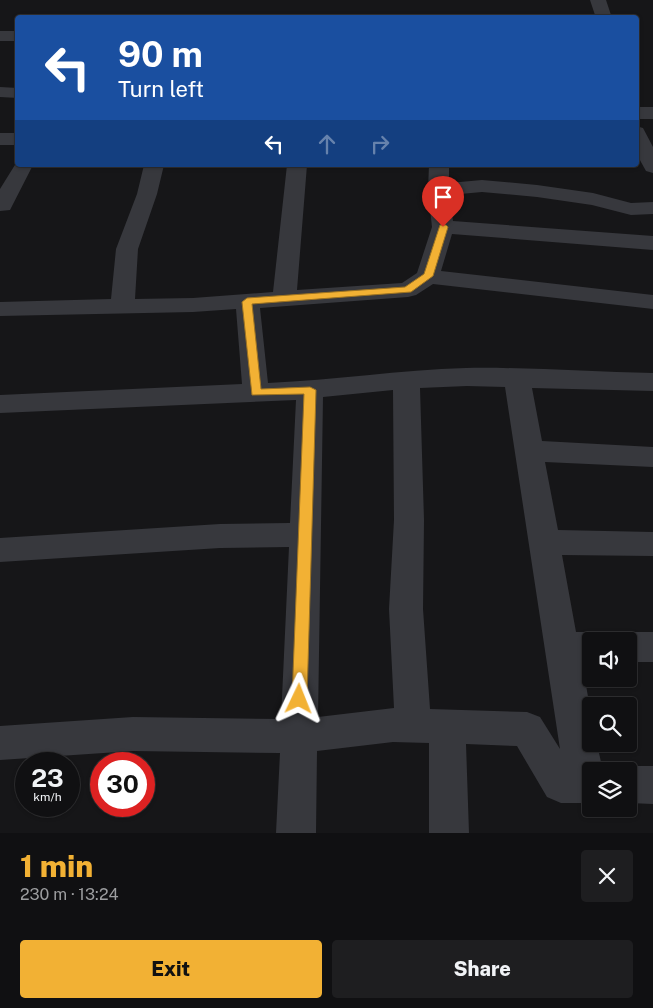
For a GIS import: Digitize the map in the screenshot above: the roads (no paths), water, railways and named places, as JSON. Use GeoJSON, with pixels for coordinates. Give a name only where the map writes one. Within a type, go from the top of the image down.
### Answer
{"type":"FeatureCollection","features":[{"type":"Feature","properties":{"kind":"street"},"geometry":{"type":"LineString","coordinates":[[598,0],[603,15]]}},
{"type":"Feature","properties":{"kind":"street"},"geometry":{"type":"LineString","coordinates":[[0,36],[15,36]]}},
{"type":"Feature","properties":{"kind":"street"},"geometry":{"type":"LineString","coordinates":[[0,92],[15,93]]}},
{"type":"Feature","properties":{"kind":"street"},"geometry":{"type":"LineString","coordinates":[[639,113],[653,113]]}},
{"type":"Feature","properties":{"kind":"street"},"geometry":{"type":"LineString","coordinates":[[0,139],[15,139]]}},
{"type":"Feature","properties":{"kind":"street"},"geometry":{"type":"LineString","coordinates":[[639,141],[646,161]]}},
{"type":"Feature","properties":{"kind":"street"},"geometry":{"type":"LineString","coordinates":[[1,207],[22,167]]}},
{"type":"Feature","properties":{"kind":"street"},"geometry":{"type":"LineString","coordinates":[[122,306],[128,249],[147,194],[154,167]]}},
{"type":"Feature","properties":{"kind":"street"},"geometry":{"type":"LineString","coordinates":[[284,299],[297,167]]}},
{"type":"Feature","properties":{"kind":"street"},"geometry":{"type":"LineString","coordinates":[[0,309],[247,302],[408,290],[428,276],[443,227],[438,190],[439,167]]}},
{"type":"Feature","properties":{"kind":"street"},"geometry":{"type":"LineString","coordinates":[[438,190],[482,186],[537,190],[593,199],[631,208],[653,208]]}},
{"type":"Feature","properties":{"kind":"street"},"geometry":{"type":"LineString","coordinates":[[443,227],[557,238],[653,243]]}},
{"type":"Feature","properties":{"kind":"street"},"geometry":{"type":"LineString","coordinates":[[428,276],[653,302]]}},
{"type":"Feature","properties":{"kind":"street"},"geometry":{"type":"LineString","coordinates":[[247,302],[256,393]]}},
{"type":"Feature","properties":{"kind":"street"},"geometry":{"type":"LineString","coordinates":[[0,404],[310,390],[375,382],[467,376],[653,382]]}},
{"type":"Feature","properties":{"kind":"street"},"geometry":{"type":"LineString","coordinates":[[517,378],[545,542],[577,647],[586,762]]}},
{"type":"Feature","properties":{"kind":"street"},"geometry":{"type":"LineString","coordinates":[[406,380],[409,520],[406,609],[430,726],[449,833]]}},
{"type":"Feature","properties":{"kind":"street"},"geometry":{"type":"LineString","coordinates":[[296,833],[310,390]]}},
{"type":"Feature","properties":{"kind":"street"},"geometry":{"type":"LineString","coordinates":[[529,451],[653,456]]}},
{"type":"Feature","properties":{"kind":"street"},"geometry":{"type":"LineString","coordinates":[[0,550],[220,536],[304,535]]}},
{"type":"Feature","properties":{"kind":"street"},"geometry":{"type":"LineString","coordinates":[[545,542],[653,544]]}},
{"type":"Feature","properties":{"kind":"street"},"geometry":{"type":"LineString","coordinates":[[637,647],[653,647]]}},
{"type":"Feature","properties":{"kind":"street"},"geometry":{"type":"LineString","coordinates":[[0,743],[133,734],[298,736],[394,725],[527,729],[560,784],[582,784]]}},
{"type":"Feature","properties":{"kind":"street"},"geometry":{"type":"LineString","coordinates":[[637,785],[653,785]]}}]}
